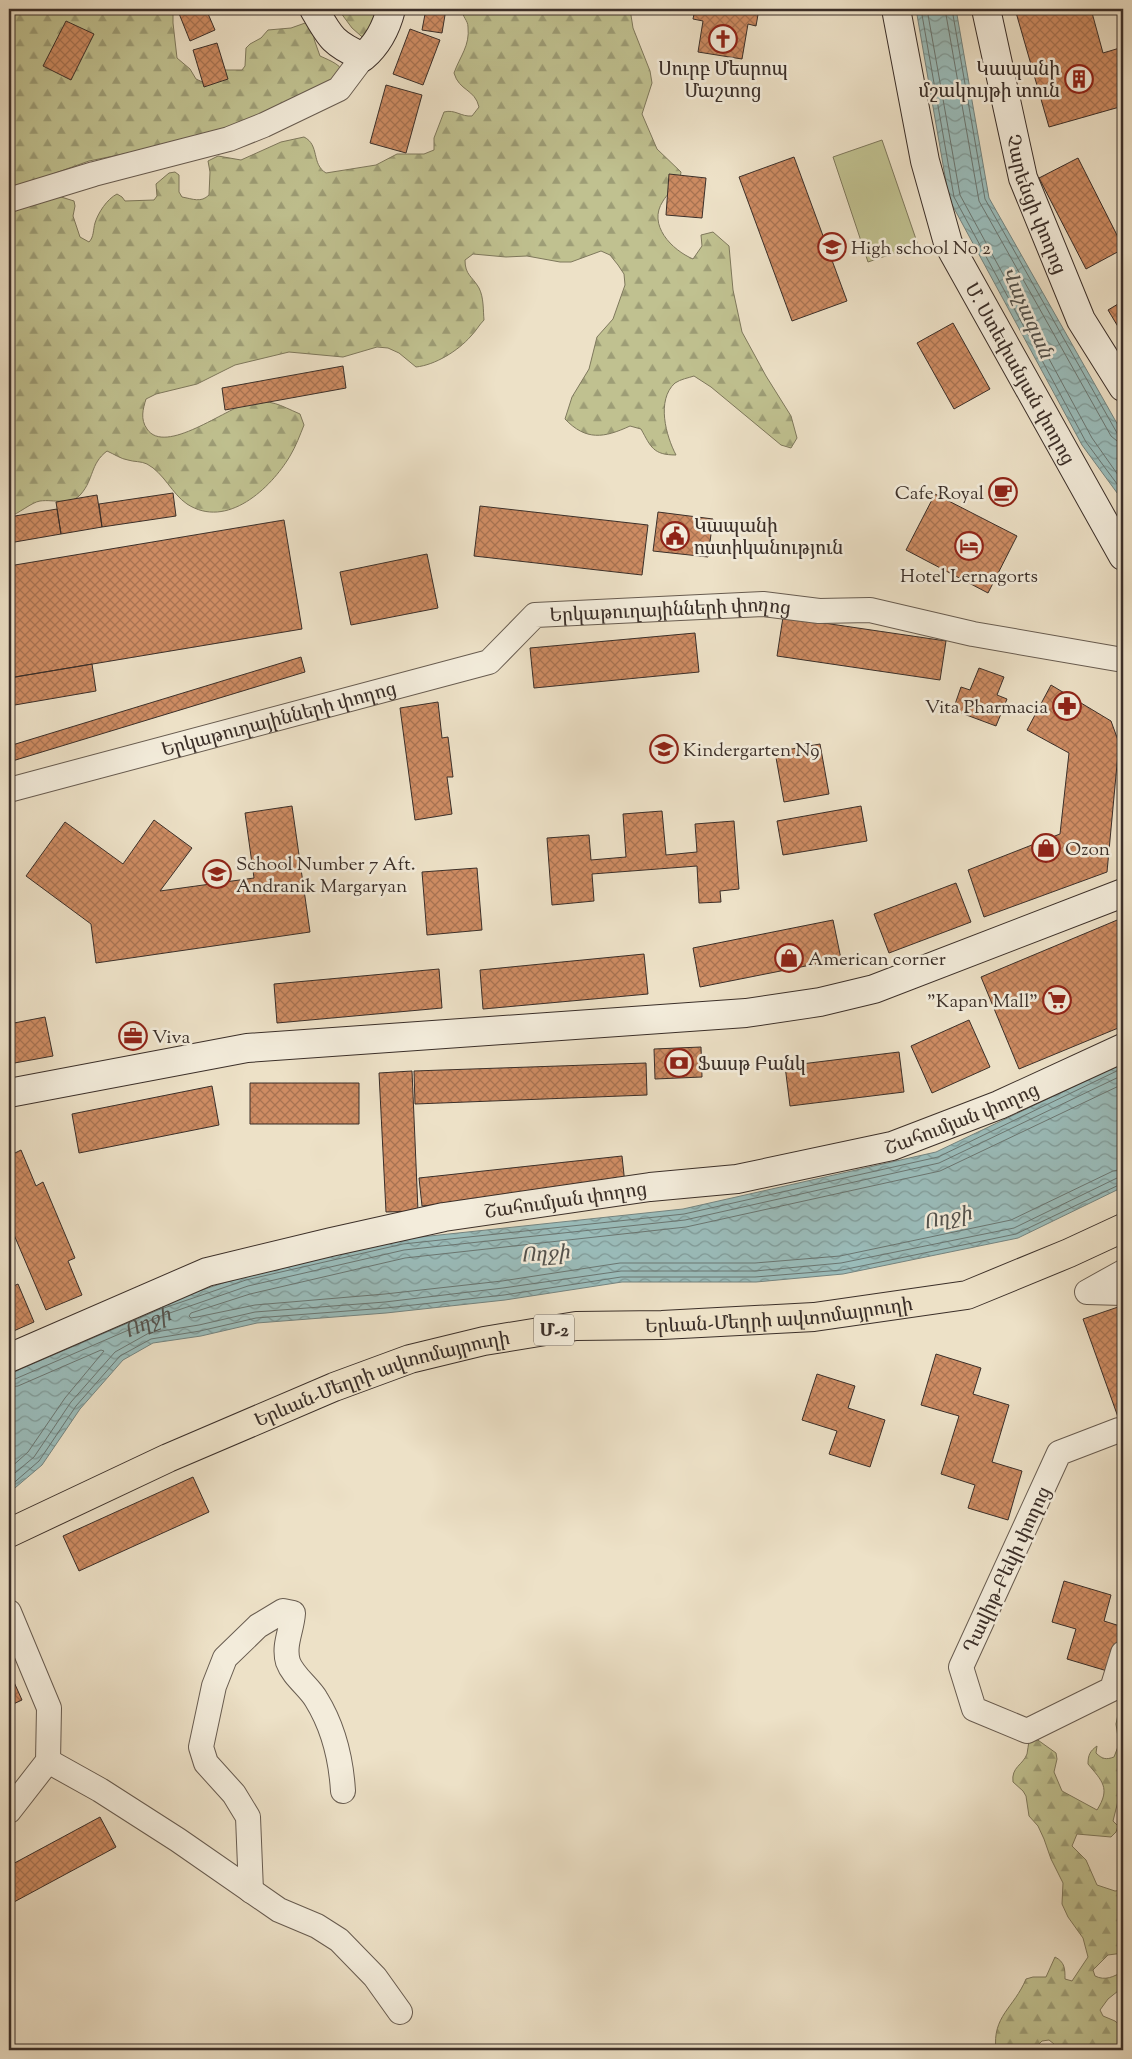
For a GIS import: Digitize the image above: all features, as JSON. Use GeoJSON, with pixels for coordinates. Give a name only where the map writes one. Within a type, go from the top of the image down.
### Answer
{"type":"FeatureCollection","features":[{"type":"Feature","properties":{"kind":"highway","name":"Երևան-Մեղրի ավտոմայրուղի"},"geometry":{"type":"LineString","coordinates":[[9,1533],[168,1458],[334,1387],[410,1359],[484,1341],[576,1326],[662,1325],[814,1317],[967,1295],[1069,1253],[1123,1228]]}},
{"type":"Feature","properties":{"kind":"street"},"geometry":{"type":"LineString","coordinates":[[314,9],[329,36],[342,48],[362,57]]}},
{"type":"Feature","properties":{"kind":"street"},"geometry":{"type":"LineString","coordinates":[[9,200],[94,174],[229,139],[264,125],[339,89],[362,57],[382,36],[391,9]]}},
{"type":"Feature","properties":{"kind":"street","name":"Մ. Ստեփանյան փողոց"},"geometry":{"type":"LineString","coordinates":[[896,9],[926,161],[948,243],[1123,556]]}},
{"type":"Feature","properties":{"kind":"street","name":"Չարենցի փողոց"},"geometry":{"type":"LineString","coordinates":[[986,9],[1023,178],[1081,320],[1123,387]]}},
{"type":"Feature","properties":{"kind":"street","name":"Երկաթուղայինների փողոց"},"geometry":{"type":"LineString","coordinates":[[9,790],[489,662],[535,615],[763,604],[819,611],[870,610],[973,634],[1123,660]]}},
{"type":"Feature","properties":{"kind":"street"},"geometry":{"type":"LineString","coordinates":[[9,1093],[247,1048],[746,1013],[820,1002],[874,990],[1123,893]]}},
{"type":"Feature","properties":{"kind":"street","name":"Շահումյան փողոց"},"geometry":{"type":"LineString","coordinates":[[9,1358],[207,1272],[331,1242],[444,1217],[650,1187],[737,1179],[892,1146],[999,1105],[1123,1048]]}},
{"type":"Feature","properties":{"kind":"street"},"geometry":{"type":"LineString","coordinates":[[1123,1272],[1087,1292],[1123,1293]]}},
{"type":"Feature","properties":{"kind":"street","name":"Դավիթ-Բեկի փողոց"},"geometry":{"type":"LineString","coordinates":[[1119,1430],[1059,1453],[961,1667],[974,1709],[1027,1731],[1112,1689],[1123,1653]]}},
{"type":"Feature","properties":{"kind":"street"},"geometry":{"type":"LineString","coordinates":[[251,1891],[248,1816],[234,1794],[206,1763],[201,1747],[214,1686],[225,1658],[258,1626],[283,1611],[293,1613],[292,1624],[285,1646],[288,1664],[316,1698],[334,1735],[342,1765],[343,1791]]}},
{"type":"Feature","properties":{"kind":"street"},"geometry":{"type":"LineString","coordinates":[[9,1612],[49,1708],[48,1761],[9,1811]]}},
{"type":"Feature","properties":{"kind":"street"},"geometry":{"type":"LineString","coordinates":[[48,1761],[100,1790],[170,1835],[279,1910],[317,1926],[338,1940],[375,1977],[400,2012]]}},
{"type":"Feature","properties":{"kind":"green space"},"geometry":{"type":"Polygon","coordinates":[[[9,9],[173,9],[177,58],[190,69],[196,79],[207,84],[224,70],[242,70],[245,66],[246,48],[261,38],[268,30],[291,28],[308,22],[315,28],[314,39],[320,56],[339,66],[345,77],[244,125],[143,150],[89,161],[22,185],[9,194],[9,9]]]}},
{"type":"Feature","properties":{"kind":"green space"},"geometry":{"type":"Polygon","coordinates":[[[338,9],[387,9],[369,43],[352,28],[338,9]]]}},
{"type":"Feature","properties":{"kind":"green space"},"geometry":{"type":"Polygon","coordinates":[[[462,9],[630,9],[633,28],[650,71],[652,83],[642,114],[657,149],[681,172],[677,186],[663,201],[659,210],[660,228],[664,236],[677,250],[693,259],[702,246],[701,235],[713,232],[729,246],[733,290],[742,332],[791,416],[797,438],[791,448],[781,445],[711,387],[694,376],[675,383],[669,390],[666,399],[664,408],[666,428],[676,455],[657,452],[650,445],[641,429],[630,426],[604,435],[588,434],[580,431],[565,419],[572,397],[589,369],[597,337],[613,319],[625,285],[624,274],[610,255],[601,251],[571,262],[527,256],[506,257],[473,254],[465,260],[465,265],[481,292],[484,320],[466,342],[438,360],[416,367],[399,353],[388,348],[377,347],[343,357],[289,352],[235,365],[197,384],[156,394],[146,399],[143,422],[147,429],[156,436],[167,437],[181,434],[249,403],[270,402],[300,414],[304,425],[290,456],[272,481],[246,502],[232,509],[217,512],[202,511],[182,500],[158,473],[147,464],[120,458],[107,451],[98,461],[88,483],[77,498],[67,501],[40,501],[9,517],[9,212],[58,196],[74,201],[73,216],[80,237],[89,242],[93,236],[98,215],[110,199],[117,194],[125,201],[154,200],[157,196],[156,184],[169,173],[175,172],[179,175],[179,192],[182,197],[197,200],[209,195],[210,172],[208,161],[218,156],[241,160],[281,142],[304,137],[309,140],[318,165],[326,173],[376,165],[397,154],[424,154],[434,150],[434,138],[444,112],[448,111],[472,116],[479,107],[474,97],[456,79],[454,73],[468,40],[468,25],[462,9]]]}},
{"type":"Feature","properties":{"kind":"green space"},"geometry":{"type":"Polygon","coordinates":[[[882,140],[918,245],[868,262],[833,157],[882,140]]]}},
{"type":"Feature","properties":{"kind":"green space"},"geometry":{"type":"Polygon","coordinates":[[[1123,1665],[1123,1789],[1113,1821],[1118,1826],[1116,1832],[1111,1837],[1077,1834],[1072,1846],[1086,1860],[1097,1885],[1115,1891],[1123,1890],[1123,1953],[1108,1955],[1093,1970],[1095,1976],[1102,1978],[1113,1977],[1123,1971],[1123,1987],[1108,1999],[1100,2010],[1103,2016],[1115,2021],[1123,2028],[1123,2050],[1055,2050],[1054,2044],[1049,2040],[1042,2041],[1033,2050],[996,2050],[997,2029],[1026,1979],[1046,1977],[1055,1957],[1064,1966],[1065,1979],[1072,1981],[1088,1957],[1083,1938],[1068,1917],[1062,1904],[1063,1883],[1038,1826],[1029,1816],[1026,1796],[1013,1782],[1015,1769],[1027,1754],[1029,1741],[1035,1738],[1056,1753],[1057,1759],[1054,1772],[1062,1791],[1097,1810],[1104,1790],[1101,1780],[1088,1764],[1088,1758],[1097,1746],[1096,1753],[1100,1757],[1106,1759],[1114,1757],[1119,1744],[1116,1724],[1120,1705],[1117,1686],[1123,1665]]]}},
{"type":"Feature","properties":{"kind":"water","name":"Վաչագան"},"geometry":{"type":"Polygon","coordinates":[[[916,9],[956,9],[989,198],[1123,434],[1123,501],[1082,445],[949,199],[916,9]]]}},
{"type":"Feature","properties":{"kind":"water","name":"Ողջի"},"geometry":{"type":"Polygon","coordinates":[[[1123,1063],[1123,1187],[1018,1238],[843,1274],[756,1282],[622,1282],[505,1300],[386,1313],[257,1323],[201,1336],[153,1343],[123,1360],[80,1409],[42,1465],[9,1493],[9,1369],[157,1305],[244,1276],[402,1239],[683,1209],[936,1152],[1123,1063]]]}},
{"type":"Feature","properties":{"kind":"building"},"geometry":{"type":"Polygon","coordinates":[[[183,9],[206,9],[215,30],[190,41],[178,11],[183,9]]]}},
{"type":"Feature","properties":{"kind":"building"},"geometry":{"type":"Polygon","coordinates":[[[426,9],[446,9],[442,33],[422,30],[426,9]]]}},
{"type":"Feature","properties":{"kind":"building","name":"Սուրբ Մեսրոպ Մաշտոց"},"geometry":{"type":"Polygon","coordinates":[[[695,9],[759,9],[756,26],[748,24],[742,59],[698,52],[703,21],[693,19],[695,9]]]}},
{"type":"Feature","properties":{"kind":"building","name":"Կապանի մշակույթի տուն"},"geometry":{"type":"Polygon","coordinates":[[[1015,9],[1091,9],[1103,53],[1123,47],[1123,106],[1049,127],[1015,9]]]}},
{"type":"Feature","properties":{"kind":"building"},"geometry":{"type":"Polygon","coordinates":[[[66,21],[94,34],[71,80],[43,66],[66,21]]]}},
{"type":"Feature","properties":{"kind":"building"},"geometry":{"type":"Polygon","coordinates":[[[410,29],[440,40],[423,85],[393,74],[410,29]]]}},
{"type":"Feature","properties":{"kind":"building"},"geometry":{"type":"Polygon","coordinates":[[[217,43],[228,79],[204,87],[193,50],[217,43]]]}},
{"type":"Feature","properties":{"kind":"building"},"geometry":{"type":"Polygon","coordinates":[[[386,85],[422,95],[406,153],[370,143],[386,85]]]}},
{"type":"Feature","properties":{"kind":"building"},"geometry":{"type":"Polygon","coordinates":[[[794,157],[847,301],[792,321],[739,177],[794,157]]]}},
{"type":"Feature","properties":{"kind":"building"},"geometry":{"type":"Polygon","coordinates":[[[1078,158],[1123,247],[1123,249],[1086,269],[1039,178],[1078,158]]]}},
{"type":"Feature","properties":{"kind":"building"},"geometry":{"type":"Polygon","coordinates":[[[669,174],[706,178],[702,218],[666,215],[669,174]]]}},
{"type":"Feature","properties":{"kind":"building"},"geometry":{"type":"Polygon","coordinates":[[[1123,301],[1123,335],[1108,310],[1123,301]]]}},
{"type":"Feature","properties":{"kind":"building"},"geometry":{"type":"Polygon","coordinates":[[[953,323],[990,389],[954,409],[917,343],[953,323]]]}},
{"type":"Feature","properties":{"kind":"building"},"geometry":{"type":"Polygon","coordinates":[[[343,366],[346,388],[225,410],[222,388],[343,366]]]}},
{"type":"Feature","properties":{"kind":"building"},"geometry":{"type":"Polygon","coordinates":[[[173,493],[176,516],[102,527],[99,504],[173,493]]]}},
{"type":"Feature","properties":{"kind":"building"},"geometry":{"type":"Polygon","coordinates":[[[935,494],[1017,536],[988,593],[906,550],[935,494]]]}},
{"type":"Feature","properties":{"kind":"building"},"geometry":{"type":"Polygon","coordinates":[[[97,495],[102,527],[61,534],[56,502],[97,495]]]}},
{"type":"Feature","properties":{"kind":"building"},"geometry":{"type":"Polygon","coordinates":[[[480,506],[648,525],[642,575],[474,556],[480,506]]]}},
{"type":"Feature","properties":{"kind":"building"},"geometry":{"type":"Polygon","coordinates":[[[57,509],[61,534],[9,543],[9,517],[57,509]]]}},
{"type":"Feature","properties":{"kind":"building"},"geometry":{"type":"Polygon","coordinates":[[[658,512],[713,519],[708,557],[653,551],[658,512]]]}},
{"type":"Feature","properties":{"kind":"building"},"geometry":{"type":"Polygon","coordinates":[[[284,520],[302,629],[9,678],[9,566],[284,520]]]}},
{"type":"Feature","properties":{"kind":"building"},"geometry":{"type":"Polygon","coordinates":[[[427,554],[438,608],[351,625],[340,572],[427,554]]]}},
{"type":"Feature","properties":{"kind":"building"},"geometry":{"type":"Polygon","coordinates":[[[783,617],[946,641],[940,680],[777,656],[783,617]]]}},
{"type":"Feature","properties":{"kind":"building"},"geometry":{"type":"Polygon","coordinates":[[[695,633],[699,672],[534,688],[530,648],[695,633]]]}},
{"type":"Feature","properties":{"kind":"building"},"geometry":{"type":"Polygon","coordinates":[[[301,657],[305,672],[9,762],[9,746],[301,657]]]}},
{"type":"Feature","properties":{"kind":"building"},"geometry":{"type":"Polygon","coordinates":[[[92,664],[96,691],[9,706],[9,678],[92,664]]]}},
{"type":"Feature","properties":{"kind":"building"},"geometry":{"type":"Polygon","coordinates":[[[979,668],[1004,677],[997,695],[1007,699],[996,726],[953,710],[961,687],[970,690],[979,668]]]}},
{"type":"Feature","properties":{"kind":"building"},"geometry":{"type":"Polygon","coordinates":[[[1051,685],[1111,721],[1119,743],[1107,872],[984,917],[968,870],[1060,834],[1069,753],[1027,730],[1051,685]]]}},
{"type":"Feature","properties":{"kind":"building"},"geometry":{"type":"Polygon","coordinates":[[[438,702],[442,738],[448,737],[453,777],[447,777],[452,814],[415,820],[400,708],[438,702]]]}},
{"type":"Feature","properties":{"kind":"building"},"geometry":{"type":"Polygon","coordinates":[[[820,744],[829,794],[784,802],[775,752],[820,744]]]}},
{"type":"Feature","properties":{"kind":"building"},"geometry":{"type":"Polygon","coordinates":[[[292,806],[310,932],[96,963],[91,924],[26,876],[65,822],[123,864],[154,820],[192,848],[160,891],[254,878],[245,813],[292,806]]]}},
{"type":"Feature","properties":{"kind":"building"},"geometry":{"type":"Polygon","coordinates":[[[861,806],[867,841],[783,855],[777,821],[861,806]]]}},
{"type":"Feature","properties":{"kind":"building"},"geometry":{"type":"Polygon","coordinates":[[[662,811],[666,855],[697,852],[695,824],[734,821],[739,889],[720,891],[721,902],[699,903],[697,866],[592,874],[594,901],[552,905],[547,838],[589,835],[591,860],[626,857],[623,814],[662,811]]]}},
{"type":"Feature","properties":{"kind":"building"},"geometry":{"type":"Polygon","coordinates":[[[477,868],[482,930],[427,935],[422,872],[477,868]]]}},
{"type":"Feature","properties":{"kind":"building"},"geometry":{"type":"Polygon","coordinates":[[[956,883],[971,922],[889,953],[874,914],[956,883]]]}},
{"type":"Feature","properties":{"kind":"building","name":"\"Kapan Mall\""},"geometry":{"type":"Polygon","coordinates":[[[1122,918],[1123,1026],[1019,1069],[981,977],[1122,918]]]}},
{"type":"Feature","properties":{"kind":"building"},"geometry":{"type":"Polygon","coordinates":[[[833,920],[841,959],[700,987],[693,948],[833,920]]]}},
{"type":"Feature","properties":{"kind":"building"},"geometry":{"type":"Polygon","coordinates":[[[644,954],[648,994],[483,1009],[480,970],[644,954]]]}},
{"type":"Feature","properties":{"kind":"building"},"geometry":{"type":"Polygon","coordinates":[[[439,969],[442,1008],[277,1023],[274,984],[439,969]]]}},
{"type":"Feature","properties":{"kind":"building"},"geometry":{"type":"Polygon","coordinates":[[[45,1017],[53,1056],[9,1064],[9,1024],[45,1017]]]}},
{"type":"Feature","properties":{"kind":"building"},"geometry":{"type":"Polygon","coordinates":[[[969,1020],[990,1067],[932,1093],[911,1046],[969,1020]]]}},
{"type":"Feature","properties":{"kind":"building"},"geometry":{"type":"Polygon","coordinates":[[[701,1047],[702,1077],[655,1079],[654,1049],[701,1047]]]}},
{"type":"Feature","properties":{"kind":"building"},"geometry":{"type":"Polygon","coordinates":[[[899,1052],[904,1092],[790,1106],[785,1066],[899,1052]]]}},
{"type":"Feature","properties":{"kind":"building"},"geometry":{"type":"Polygon","coordinates":[[[646,1063],[647,1095],[415,1104],[414,1071],[646,1063]]]}},
{"type":"Feature","properties":{"kind":"building"},"geometry":{"type":"Polygon","coordinates":[[[412,1071],[418,1211],[386,1212],[379,1073],[412,1071]]]}},
{"type":"Feature","properties":{"kind":"building"},"geometry":{"type":"Polygon","coordinates":[[[250,1083],[359,1083],[359,1124],[250,1124],[250,1083]]]}},
{"type":"Feature","properties":{"kind":"building"},"geometry":{"type":"Polygon","coordinates":[[[212,1086],[219,1125],[79,1153],[72,1114],[212,1086]]]}},
{"type":"Feature","properties":{"kind":"building"},"geometry":{"type":"Polygon","coordinates":[[[21,1150],[36,1186],[43,1182],[75,1258],[68,1261],[82,1295],[46,1310],[9,1223],[9,1156],[21,1150]]]}},
{"type":"Feature","properties":{"kind":"building"},"geometry":{"type":"Polygon","coordinates":[[[622,1156],[625,1184],[422,1206],[419,1178],[622,1156]]]}},
{"type":"Feature","properties":{"kind":"building"},"geometry":{"type":"Polygon","coordinates":[[[18,1284],[34,1322],[9,1333],[9,1288],[18,1284]]]}},
{"type":"Feature","properties":{"kind":"building"},"geometry":{"type":"Polygon","coordinates":[[[1121,1306],[1123,1311],[1123,1431],[1083,1319],[1121,1306]]]}},
{"type":"Feature","properties":{"kind":"building"},"geometry":{"type":"Polygon","coordinates":[[[936,1354],[981,1368],[973,1394],[1009,1405],[992,1462],[1022,1471],[1008,1520],[968,1508],[975,1485],[941,1474],[959,1416],[921,1405],[936,1354]]]}},
{"type":"Feature","properties":{"kind":"building"},"geometry":{"type":"Polygon","coordinates":[[[817,1374],[855,1386],[848,1408],[885,1420],[870,1467],[829,1454],[837,1431],[802,1420],[817,1374]]]}},
{"type":"Feature","properties":{"kind":"building"},"geometry":{"type":"Polygon","coordinates":[[[193,1477],[209,1512],[79,1571],[63,1536],[193,1477]]]}},
{"type":"Feature","properties":{"kind":"building"},"geometry":{"type":"Polygon","coordinates":[[[1064,1581],[1111,1595],[1104,1621],[1123,1627],[1123,1640],[1114,1673],[1067,1659],[1076,1629],[1052,1622],[1064,1581]]]}},
{"type":"Feature","properties":{"kind":"building"},"geometry":{"type":"Polygon","coordinates":[[[9,1671],[22,1700],[9,1706],[9,1671]]]}},
{"type":"Feature","properties":{"kind":"building"},"geometry":{"type":"Polygon","coordinates":[[[100,1817],[116,1847],[14,1902],[9,1891],[9,1866],[100,1817]]]}},
{"type":"Feature","properties":{"kind":"place","name":"Սուրբ Մեսրոպ Մաշտոց"},"geometry":{"type":"Point","coordinates":[723,39]}},
{"type":"Feature","properties":{"kind":"place","name":"Կապանի մշակույթի տուն"},"geometry":{"type":"Point","coordinates":[1079,79]}},
{"type":"Feature","properties":{"kind":"place","name":"High school No 2"},"geometry":{"type":"Point","coordinates":[832,247]}},
{"type":"Feature","properties":{"kind":"place","name":"Cafe Royal"},"geometry":{"type":"Point","coordinates":[1003,492]}},
{"type":"Feature","properties":{"kind":"place","name":"Կապանի ոստիկանություն"},"geometry":{"type":"Point","coordinates":[675,536]}},
{"type":"Feature","properties":{"kind":"place","name":"Hotel Lernagorts"},"geometry":{"type":"Point","coordinates":[969,546]}},
{"type":"Feature","properties":{"kind":"place","name":"Vita Pharmacia"},"geometry":{"type":"Point","coordinates":[1067,706]}},
{"type":"Feature","properties":{"kind":"place","name":"Kindergarten N9"},"geometry":{"type":"Point","coordinates":[664,749]}},
{"type":"Feature","properties":{"kind":"place","name":"Ozon"},"geometry":{"type":"Point","coordinates":[1046,848]}},
{"type":"Feature","properties":{"kind":"place","name":"School Number 7 Aft. Andranik Margaryan"},"geometry":{"type":"Point","coordinates":[217,874]}},
{"type":"Feature","properties":{"kind":"place","name":"American corner"},"geometry":{"type":"Point","coordinates":[789,958]}},
{"type":"Feature","properties":{"kind":"place","name":"\"Kapan Mall\""},"geometry":{"type":"Point","coordinates":[1057,1000]}},
{"type":"Feature","properties":{"kind":"place","name":"Viva"},"geometry":{"type":"Point","coordinates":[133,1036]}},
{"type":"Feature","properties":{"kind":"place","name":"Ֆասթ Բանկ"},"geometry":{"type":"Point","coordinates":[679,1063]}}]}
